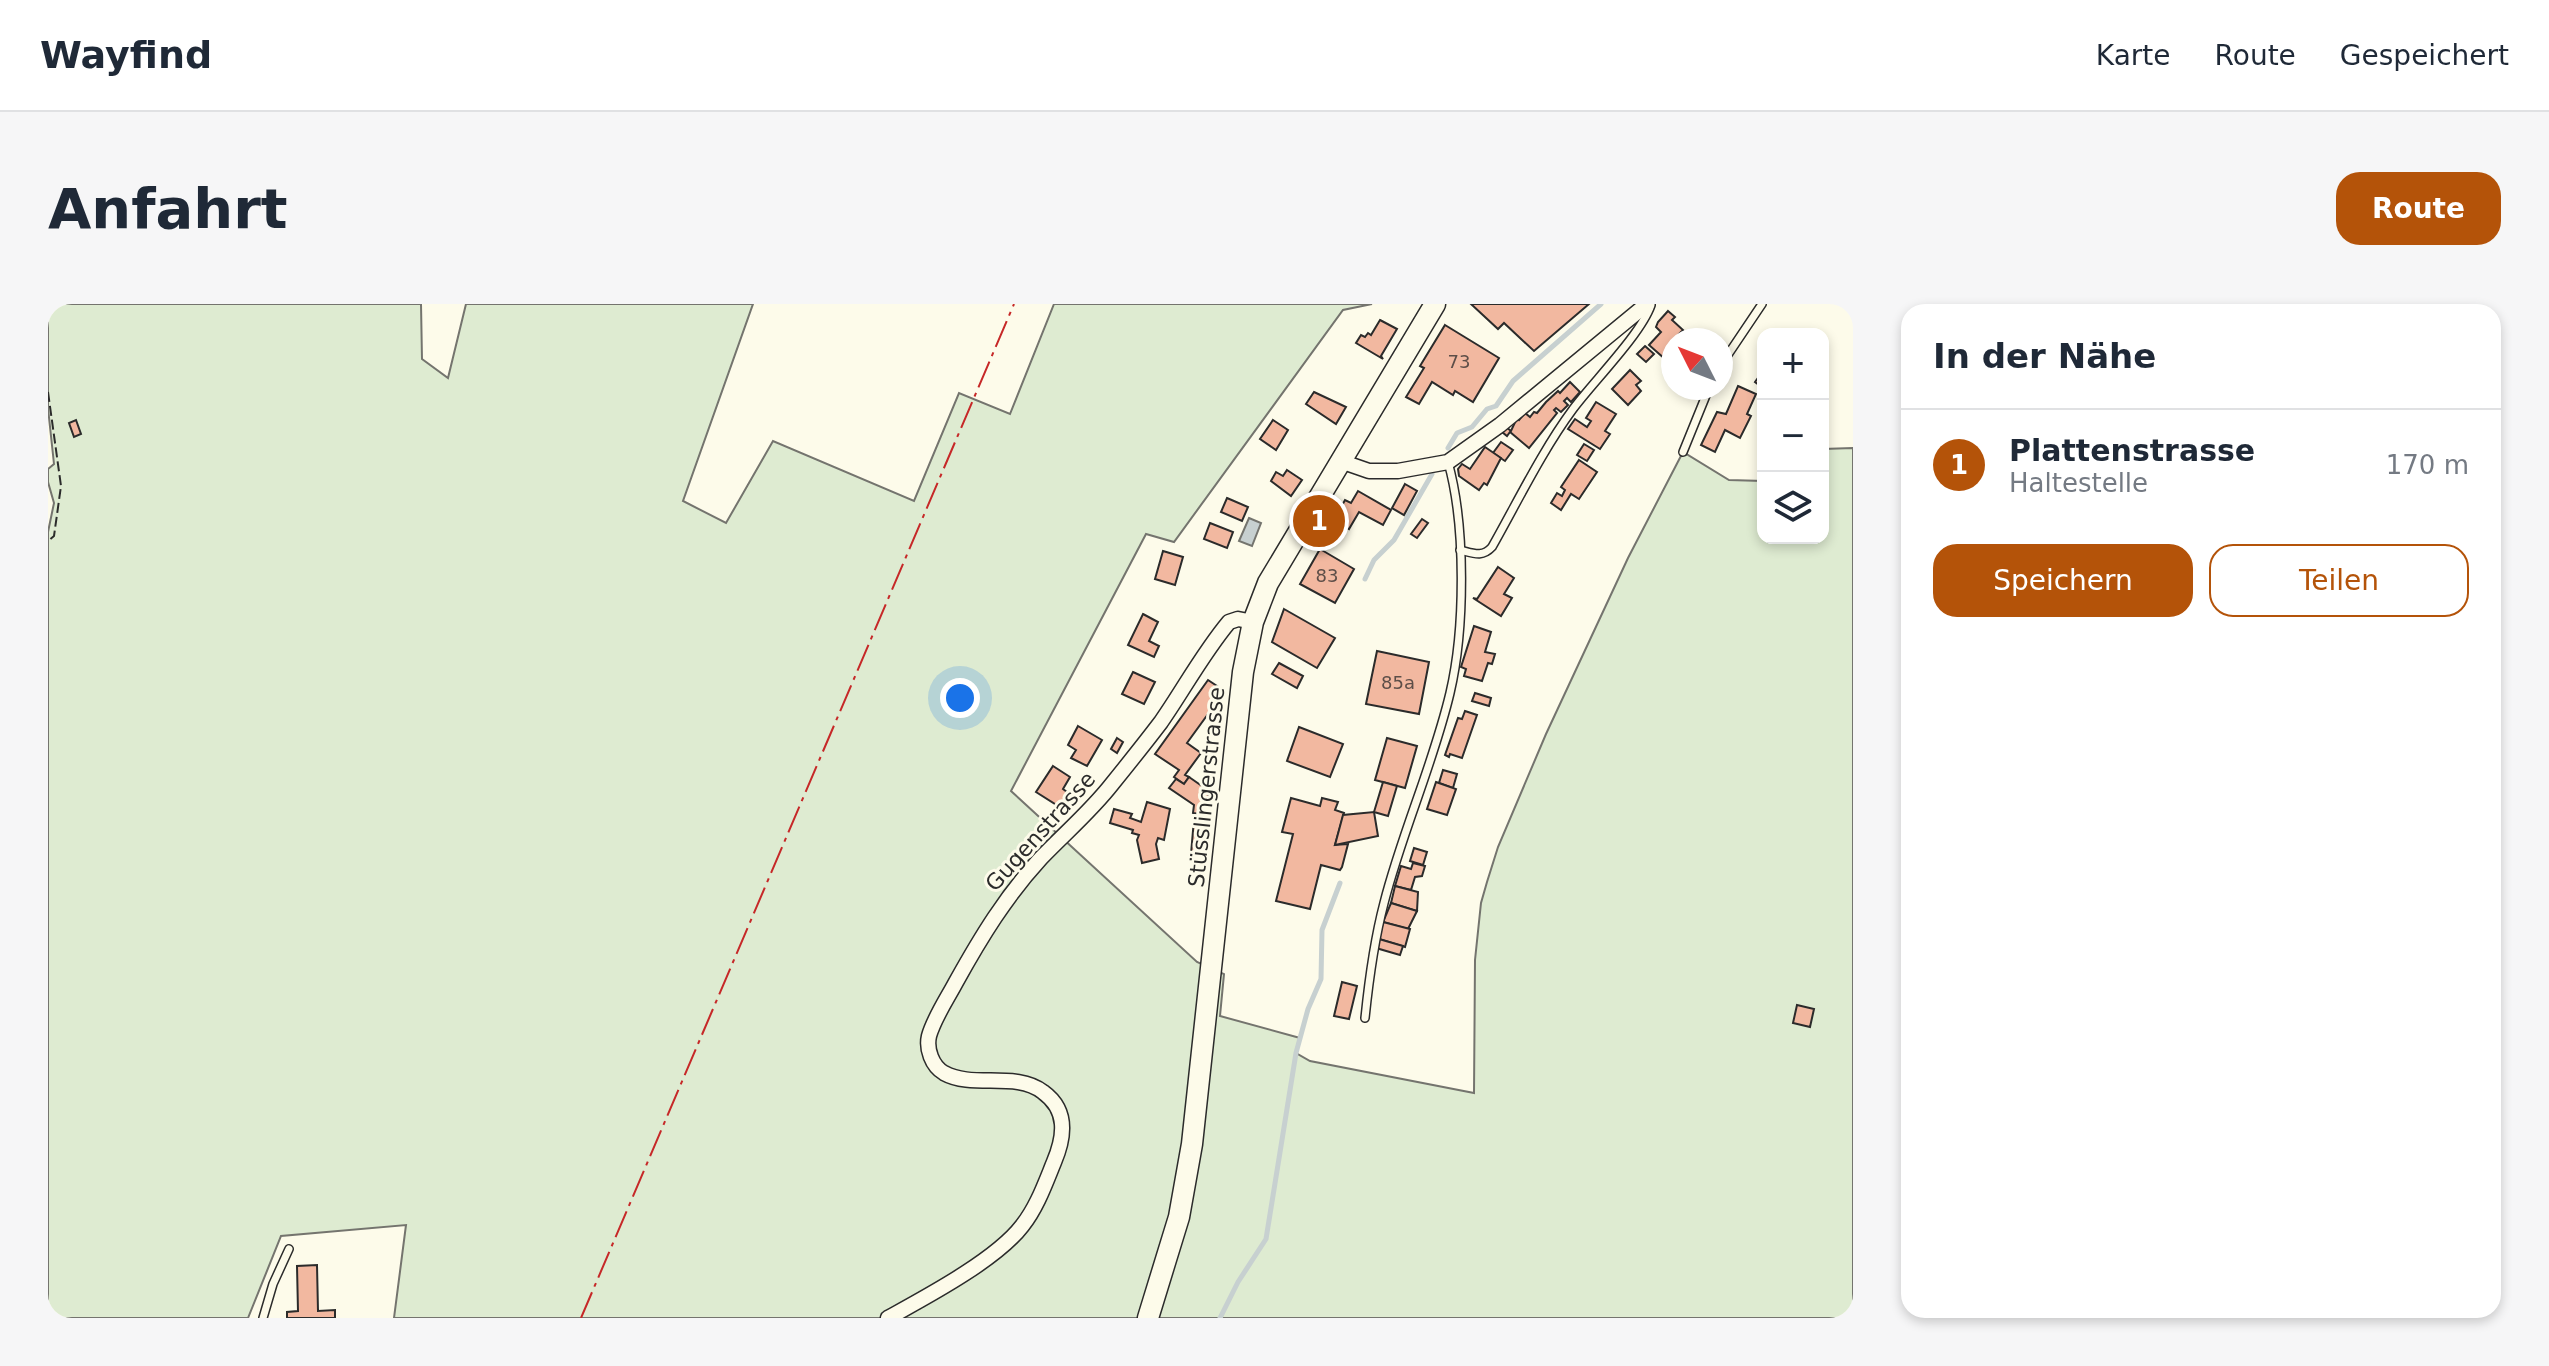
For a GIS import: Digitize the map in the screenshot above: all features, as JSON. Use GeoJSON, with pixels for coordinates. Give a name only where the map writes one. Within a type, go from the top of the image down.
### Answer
{"type":"FeatureCollection","features":[{"type":"Feature","properties":{"kind":"street","name":"Stüsslingerstrasse"},"geometry":{"type":"LineString","coordinates":[[1148,1318],[1179,1217],[1192,1144],[1243,672],[1253,622],[1268,583],[1435,304]]}},
{"type":"Feature","properties":{"kind":"street"},"geometry":{"type":"LineString","coordinates":[[1343,462],[1369,471],[1398,471],[1448,462],[1500,425],[1649,304]]}},
{"type":"Feature","properties":{"kind":"street","name":"Gugenstrasse"},"geometry":{"type":"LineString","coordinates":[[888,1318],[997,1250],[1020,1229],[1035,1207],[1061,1146],[1064,1121],[1056,1103],[1041,1089],[955,1078],[940,1071],[929,1055],[928,1038],[938,1015],[1004,901],[1042,857],[1091,811],[1161,721],[1229,622],[1238,619],[1253,622]]}},
{"type":"Feature","properties":{"kind":"lane"},"geometry":{"type":"LineString","coordinates":[[1460,550],[1478,555],[1487,553],[1492,547],[1572,411],[1628,341],[1649,304]]}},
{"type":"Feature","properties":{"kind":"lane"},"geometry":{"type":"LineString","coordinates":[[1733,347],[1762,304]]}},
{"type":"Feature","properties":{"kind":"lane"},"geometry":{"type":"LineString","coordinates":[[1683,452],[1704,400]]}},
{"type":"Feature","properties":{"kind":"lane"},"geometry":{"type":"LineString","coordinates":[[1365,1018],[1373,949],[1384,903],[1432,757],[1452,682],[1459,623],[1460,550],[1448,462]]}},
{"type":"Feature","properties":{"kind":"lane"},"geometry":{"type":"LineString","coordinates":[[263,1318],[273,1284],[289,1249]]}},
{"type":"Feature","properties":{"kind":"green space"},"geometry":{"type":"Polygon","coordinates":[[[48,304],[421,304],[422,359],[448,378],[466,304],[753,304],[683,501],[726,523],[773,441],[914,501],[959,393],[1010,414],[1054,304],[1372,304],[1343,310],[1174,542],[1146,534],[1011,791],[1197,962],[1224,974],[1220,1016],[1300,1038],[1296,1053],[1310,1061],[1474,1093],[1475,960],[1481,903],[1498,847],[1546,734],[1628,558],[1683,452],[1729,480],[1757,481],[1757,544],[1829,544],[1829,449],[1853,448],[1853,1318],[394,1318],[406,1225],[281,1236],[248,1318],[48,1318],[48,532],[54,503],[48,469],[54,464],[48,408],[48,304]]]}},
{"type":"Feature","properties":{"kind":"shaded area"},"geometry":{"type":"Polygon","coordinates":[[[1249,518],[1261,523],[1252,546],[1239,541],[1249,518]]]}},
{"type":"Feature","properties":{"kind":"building"},"geometry":{"type":"Polygon","coordinates":[[[1471,304],[1589,304],[1534,351],[1504,323],[1498,329],[1471,304]]]}},
{"type":"Feature","properties":{"kind":"building"},"geometry":{"type":"Polygon","coordinates":[[[1668,311],[1681,328],[1661,328],[1661,332],[1656,327],[1668,311]]]}},
{"type":"Feature","properties":{"kind":"building"},"geometry":{"type":"Polygon","coordinates":[[[1380,320],[1397,329],[1381,356],[1383,359],[1356,343],[1361,335],[1371,335],[1380,320]]]}},
{"type":"Feature","properties":{"kind":"building"},"geometry":{"type":"Polygon","coordinates":[[[1445,325],[1499,358],[1473,402],[1455,391],[1453,395],[1432,382],[1419,404],[1406,397],[1424,368],[1420,366],[1445,325]]]}},
{"type":"Feature","properties":{"kind":"building"},"geometry":{"type":"Polygon","coordinates":[[[1661,332],[1661,356],[1649,345],[1661,332]]]}},
{"type":"Feature","properties":{"kind":"building"},"geometry":{"type":"Polygon","coordinates":[[[1645,346],[1654,354],[1646,362],[1637,354],[1645,346]]]}},
{"type":"Feature","properties":{"kind":"building"},"geometry":{"type":"Polygon","coordinates":[[[1630,370],[1641,381],[1636,385],[1641,391],[1628,405],[1612,389],[1630,370]]]}},
{"type":"Feature","properties":{"kind":"building"},"geometry":{"type":"Polygon","coordinates":[[[1570,382],[1580,392],[1571,402],[1567,398],[1564,401],[1568,405],[1561,412],[1556,408],[1554,410],[1557,413],[1529,448],[1510,432],[1507,436],[1502,432],[1506,427],[1511,431],[1517,418],[1519,420],[1525,413],[1530,417],[1537,413],[1570,382]]]}},
{"type":"Feature","properties":{"kind":"building"},"geometry":{"type":"Polygon","coordinates":[[[1738,386],[1756,394],[1747,414],[1751,416],[1740,438],[1725,430],[1715,452],[1701,445],[1717,412],[1726,414],[1738,386]]]}},
{"type":"Feature","properties":{"kind":"building"},"geometry":{"type":"Polygon","coordinates":[[[1314,392],[1346,407],[1336,424],[1306,404],[1314,392]]]}},
{"type":"Feature","properties":{"kind":"building"},"geometry":{"type":"Polygon","coordinates":[[[1596,402],[1616,414],[1605,431],[1610,434],[1600,449],[1568,429],[1575,419],[1587,427],[1591,421],[1586,418],[1596,402]]]}},
{"type":"Feature","properties":{"kind":"building"},"geometry":{"type":"Polygon","coordinates":[[[76,420],[81,434],[74,437],[69,423],[76,420]]]}},
{"type":"Feature","properties":{"kind":"building"},"geometry":{"type":"Polygon","coordinates":[[[1273,420],[1288,430],[1276,450],[1260,439],[1273,420]]]}},
{"type":"Feature","properties":{"kind":"building"},"geometry":{"type":"Polygon","coordinates":[[[1501,442],[1513,450],[1505,461],[1493,453],[1501,442]]]}},
{"type":"Feature","properties":{"kind":"building"},"geometry":{"type":"Polygon","coordinates":[[[1584,444],[1594,450],[1587,461],[1577,455],[1584,444]]]}},
{"type":"Feature","properties":{"kind":"building"},"geometry":{"type":"Polygon","coordinates":[[[1485,447],[1501,458],[1487,485],[1484,483],[1479,490],[1459,476],[1458,469],[1462,464],[1470,469],[1485,447]]]}},
{"type":"Feature","properties":{"kind":"building"},"geometry":{"type":"Polygon","coordinates":[[[1579,460],[1597,472],[1579,499],[1571,494],[1561,510],[1551,503],[1557,493],[1562,496],[1565,490],[1561,487],[1579,460]]]}},
{"type":"Feature","properties":{"kind":"building"},"geometry":{"type":"Polygon","coordinates":[[[1287,470],[1302,480],[1291,496],[1271,481],[1276,472],[1283,476],[1287,470]]]}},
{"type":"Feature","properties":{"kind":"building"},"geometry":{"type":"Polygon","coordinates":[[[1405,484],[1417,491],[1404,515],[1392,508],[1405,484]]]}},
{"type":"Feature","properties":{"kind":"building"},"geometry":{"type":"Polygon","coordinates":[[[1358,491],[1391,510],[1383,525],[1359,512],[1349,529],[1334,520],[1345,500],[1351,503],[1358,491]]]}},
{"type":"Feature","properties":{"kind":"building"},"geometry":{"type":"Polygon","coordinates":[[[1227,498],[1248,507],[1242,521],[1221,512],[1227,498]]]}},
{"type":"Feature","properties":{"kind":"building"},"geometry":{"type":"Polygon","coordinates":[[[1422,519],[1428,523],[1417,538],[1411,534],[1422,519]]]}},
{"type":"Feature","properties":{"kind":"building"},"geometry":{"type":"Polygon","coordinates":[[[1210,523],[1233,532],[1227,548],[1204,539],[1210,523]]]}},
{"type":"Feature","properties":{"kind":"building"},"geometry":{"type":"Polygon","coordinates":[[[1320,549],[1354,569],[1335,603],[1300,584],[1320,549]]]}},
{"type":"Feature","properties":{"kind":"building"},"geometry":{"type":"Polygon","coordinates":[[[1163,551],[1183,557],[1175,585],[1155,579],[1163,551]]]}},
{"type":"Feature","properties":{"kind":"building"},"geometry":{"type":"Polygon","coordinates":[[[1498,567],[1514,578],[1504,594],[1512,598],[1501,616],[1473,598],[1477,599],[1498,567]]]}},
{"type":"Feature","properties":{"kind":"building"},"geometry":{"type":"Polygon","coordinates":[[[1284,609],[1335,638],[1317,668],[1272,642],[1284,609]]]}},
{"type":"Feature","properties":{"kind":"building"},"geometry":{"type":"Polygon","coordinates":[[[1143,614],[1158,622],[1149,641],[1159,646],[1154,657],[1128,645],[1143,614]]]}},
{"type":"Feature","properties":{"kind":"building"},"geometry":{"type":"Polygon","coordinates":[[[1474,626],[1491,632],[1485,652],[1495,654],[1492,664],[1488,663],[1482,681],[1464,676],[1466,669],[1461,667],[1474,626]]]}},
{"type":"Feature","properties":{"kind":"building"},"geometry":{"type":"Polygon","coordinates":[[[1377,651],[1429,662],[1419,714],[1366,704],[1377,651]]]}},
{"type":"Feature","properties":{"kind":"building"},"geometry":{"type":"Polygon","coordinates":[[[1279,663],[1303,676],[1297,688],[1272,674],[1279,663]]]}},
{"type":"Feature","properties":{"kind":"building"},"geometry":{"type":"Polygon","coordinates":[[[1133,672],[1155,682],[1144,704],[1122,694],[1133,672]]]}},
{"type":"Feature","properties":{"kind":"building"},"geometry":{"type":"Polygon","coordinates":[[[1208,680],[1217,686],[1211,695],[1216,703],[1187,743],[1201,753],[1185,775],[1189,777],[1184,784],[1174,777],[1179,770],[1155,754],[1208,680]]]}},
{"type":"Feature","properties":{"kind":"building"},"geometry":{"type":"Polygon","coordinates":[[[1475,693],[1491,698],[1489,706],[1472,701],[1475,693]]]}},
{"type":"Feature","properties":{"kind":"building"},"geometry":{"type":"Polygon","coordinates":[[[1465,711],[1477,715],[1462,758],[1450,754],[1449,757],[1445,755],[1458,718],[1462,719],[1465,711]]]}},
{"type":"Feature","properties":{"kind":"building"},"geometry":{"type":"Polygon","coordinates":[[[1078,726],[1102,740],[1087,766],[1071,758],[1076,750],[1068,745],[1078,726]]]}},
{"type":"Feature","properties":{"kind":"building"},"geometry":{"type":"Polygon","coordinates":[[[1299,727],[1343,744],[1330,777],[1287,761],[1299,727]]]}},
{"type":"Feature","properties":{"kind":"building"},"geometry":{"type":"Polygon","coordinates":[[[1117,738],[1123,742],[1117,753],[1111,749],[1117,738]]]}},
{"type":"Feature","properties":{"kind":"building"},"geometry":{"type":"Polygon","coordinates":[[[1387,738],[1417,746],[1405,788],[1375,780],[1387,738]]]}},
{"type":"Feature","properties":{"kind":"building"},"geometry":{"type":"Polygon","coordinates":[[[1053,766],[1070,777],[1063,789],[1071,795],[1063,809],[1036,792],[1053,766]]]}},
{"type":"Feature","properties":{"kind":"building"},"geometry":{"type":"Polygon","coordinates":[[[1443,770],[1457,774],[1453,788],[1439,783],[1443,770]]]}},
{"type":"Feature","properties":{"kind":"building"},"geometry":{"type":"Polygon","coordinates":[[[1189,777],[1209,791],[1206,815],[1193,813],[1194,805],[1169,788],[1176,779],[1184,784],[1189,777]]]}},
{"type":"Feature","properties":{"kind":"building"},"geometry":{"type":"Polygon","coordinates":[[[1383,782],[1397,786],[1388,816],[1374,812],[1383,782]]]}},
{"type":"Feature","properties":{"kind":"building"},"geometry":{"type":"Polygon","coordinates":[[[1436,782],[1456,789],[1447,815],[1427,809],[1436,782]]]}},
{"type":"Feature","properties":{"kind":"building"},"geometry":{"type":"Polygon","coordinates":[[[1291,798],[1320,806],[1322,798],[1338,802],[1335,810],[1344,813],[1335,845],[1348,844],[1342,867],[1340,870],[1321,865],[1310,909],[1276,901],[1293,834],[1282,832],[1291,798]]]}},
{"type":"Feature","properties":{"kind":"building"},"geometry":{"type":"Polygon","coordinates":[[[1147,802],[1170,809],[1164,840],[1158,838],[1156,844],[1159,859],[1142,863],[1137,840],[1139,835],[1110,823],[1114,809],[1132,814],[1130,818],[1141,822],[1147,802]]]}},
{"type":"Feature","properties":{"kind":"building"},"geometry":{"type":"Polygon","coordinates":[[[1374,812],[1378,836],[1335,845],[1343,815],[1374,812]]]}},
{"type":"Feature","properties":{"kind":"building"},"geometry":{"type":"Polygon","coordinates":[[[1194,819],[1206,821],[1202,855],[1191,854],[1194,819]]]}},
{"type":"Feature","properties":{"kind":"building"},"geometry":{"type":"Polygon","coordinates":[[[1414,848],[1427,852],[1423,865],[1410,861],[1414,848]]]}},
{"type":"Feature","properties":{"kind":"building"},"geometry":{"type":"Polygon","coordinates":[[[1413,863],[1425,866],[1422,876],[1415,877],[1411,890],[1395,886],[1401,866],[1411,869],[1413,863]]]}},
{"type":"Feature","properties":{"kind":"building"},"geometry":{"type":"Polygon","coordinates":[[[1395,886],[1418,892],[1417,911],[1391,903],[1395,886]]]}},
{"type":"Feature","properties":{"kind":"building"},"geometry":{"type":"Polygon","coordinates":[[[1391,903],[1417,911],[1408,929],[1383,922],[1391,903]]]}},
{"type":"Feature","properties":{"kind":"building"},"geometry":{"type":"Polygon","coordinates":[[[1383,922],[1410,929],[1405,947],[1379,939],[1383,922]]]}},
{"type":"Feature","properties":{"kind":"building"},"geometry":{"type":"Polygon","coordinates":[[[1379,939],[1403,946],[1400,955],[1376,948],[1379,939]]]}},
{"type":"Feature","properties":{"kind":"building"},"geometry":{"type":"Polygon","coordinates":[[[1342,982],[1357,986],[1349,1019],[1334,1016],[1342,982]]]}},
{"type":"Feature","properties":{"kind":"building"},"geometry":{"type":"Polygon","coordinates":[[[1797,1005],[1814,1009],[1810,1027],[1793,1023],[1797,1005]]]}},
{"type":"Feature","properties":{"kind":"building"},"geometry":{"type":"Polygon","coordinates":[[[317,1265],[318,1311],[335,1310],[335,1318],[287,1318],[287,1312],[298,1311],[297,1266],[317,1265]]]}},
{"type":"Feature","properties":{"kind":"waterway"},"geometry":{"type":"LineString","coordinates":[[1448,448],[1457,433],[1472,427],[1487,409],[1496,406],[1513,381],[1601,304]]}},
{"type":"Feature","properties":{"kind":"waterway"},"geometry":{"type":"LineString","coordinates":[[1365,579],[1374,560],[1394,540],[1432,474]]}},
{"type":"Feature","properties":{"kind":"waterway"},"geometry":{"type":"LineString","coordinates":[[1220,1318],[1238,1282],[1266,1239],[1296,1053],[1308,1009],[1321,979],[1322,930],[1340,883]]}},
{"type":"Feature","properties":{"kind":"fence"},"geometry":{"type":"LineString","coordinates":[[48,392],[61,486],[54,536],[48,541]]}},
{"type":"Feature","properties":{"kind":"power"},"geometry":{"type":"LineString","coordinates":[[581,1318],[1014,304]]}},
{"type":"Feature","properties":{"kind":"place","name":"Plattenstrasse"},"geometry":{"type":"Point","coordinates":[1319,521]}}]}
